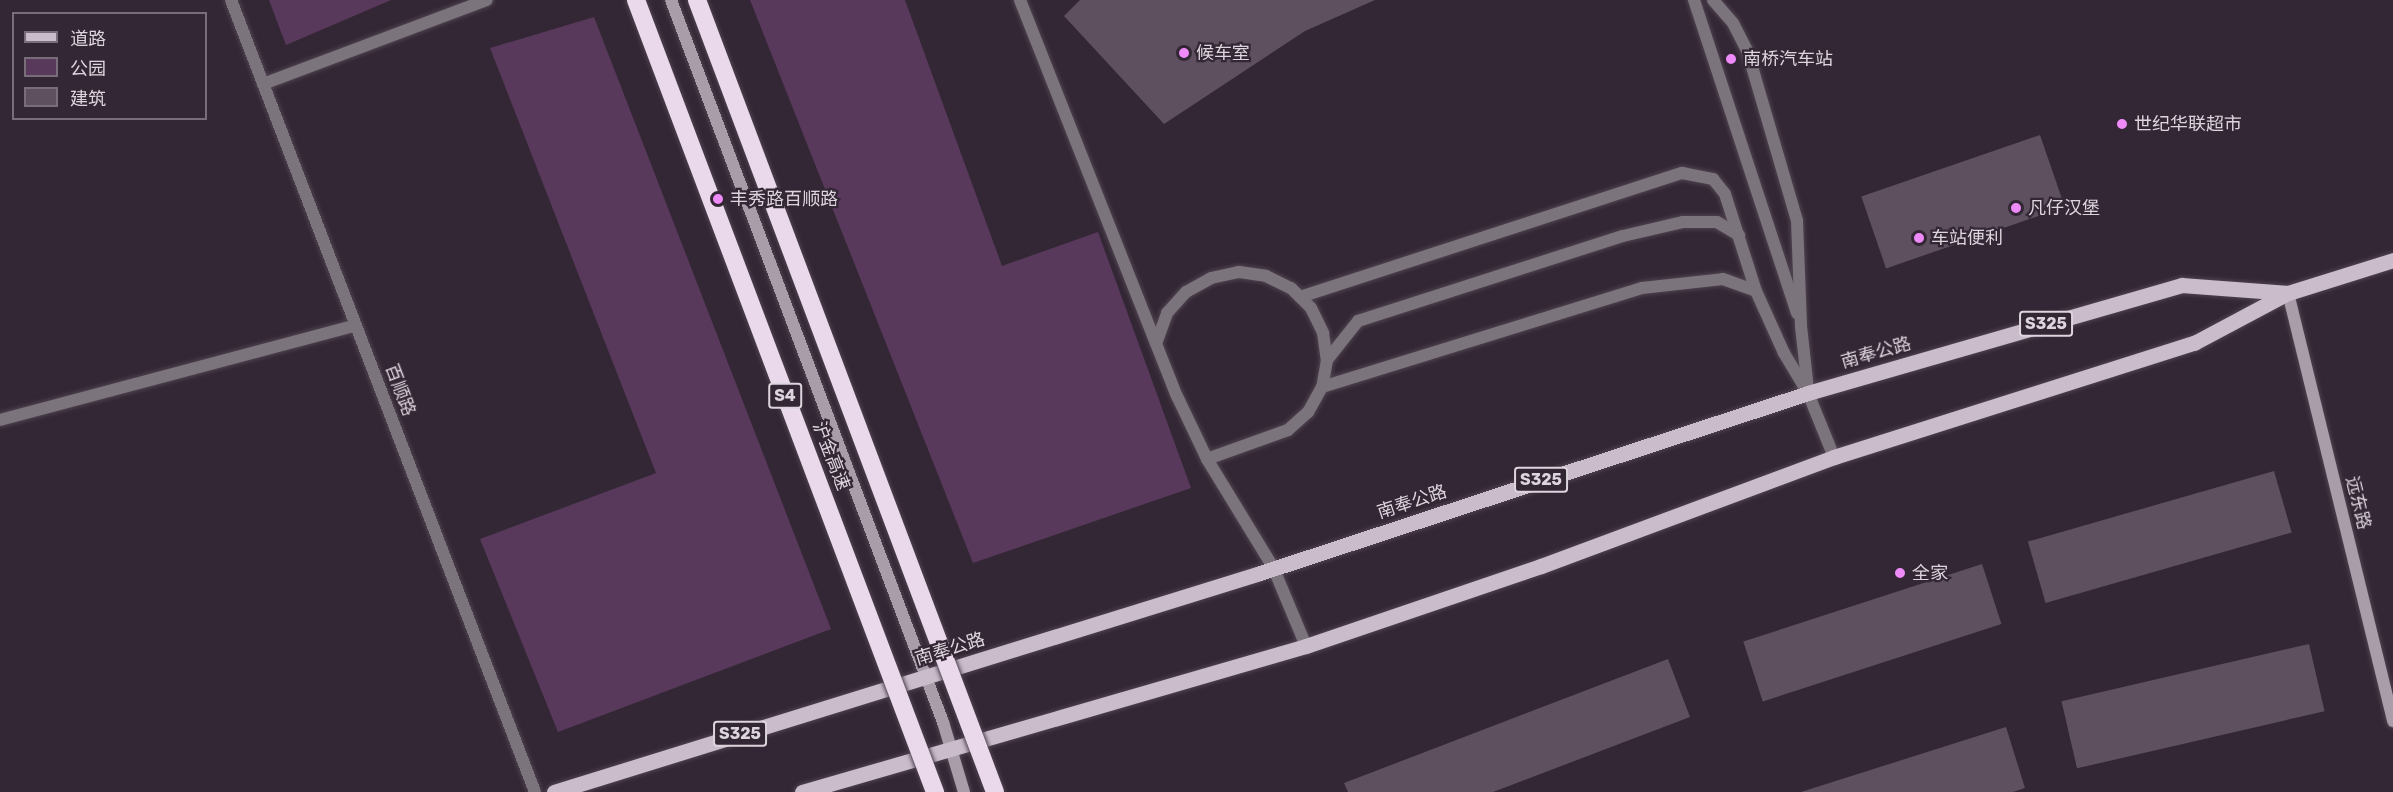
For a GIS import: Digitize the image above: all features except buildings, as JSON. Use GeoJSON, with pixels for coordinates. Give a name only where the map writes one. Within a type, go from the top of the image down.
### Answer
{"type":"FeatureCollection","features":[{"type":"Feature","properties":{"kind":"highway","name":"沪金高速"},"geometry":{"type":"LineString","coordinates":[[636,0],[935,792]]}},
{"type":"Feature","properties":{"kind":"highway","name":"沪金高速"},"geometry":{"type":"LineString","coordinates":[[697,0],[995,792]]}},
{"type":"Feature","properties":{"kind":"main road","name":"南奉公路"},"geometry":{"type":"LineString","coordinates":[[802,792],[1306,646],[1541,566],[1834,457],[2194,344],[2288,293],[2393,260]]}},
{"type":"Feature","properties":{"kind":"main road","name":"南奉公路"},"geometry":{"type":"LineString","coordinates":[[554,792],[1274,567],[1808,393],[2182,285],[2288,293]]}},
{"type":"Feature","properties":{"kind":"street","name":"百顺路"},"geometry":{"type":"LineString","coordinates":[[231,0],[535,792]]}},
{"type":"Feature","properties":{"kind":"street"},"geometry":{"type":"LineString","coordinates":[[263,84],[488,0]]}},
{"type":"Feature","properties":{"kind":"street"},"geometry":{"type":"LineString","coordinates":[[671,0],[926,677],[964,792]]}},
{"type":"Feature","properties":{"kind":"street"},"geometry":{"type":"LineString","coordinates":[[1020,0],[1157,340],[1172,385],[1207,459],[1274,567],[1306,646]]}},
{"type":"Feature","properties":{"kind":"street"},"geometry":{"type":"LineString","coordinates":[[1694,0],[1801,326]]}},
{"type":"Feature","properties":{"kind":"street"},"geometry":{"type":"LineString","coordinates":[[1713,0],[1733,23],[1748,53],[1797,221],[1801,326],[1808,393]]}},
{"type":"Feature","properties":{"kind":"street"},"geometry":{"type":"LineString","coordinates":[[1300,297],[1682,174],[1713,179],[1725,194],[1756,291],[1784,353],[1808,393],[1834,457]]}},
{"type":"Feature","properties":{"kind":"street"},"geometry":{"type":"LineString","coordinates":[[1327,360],[1358,321],[1623,236],[1683,222],[1717,222],[1739,235]]}},
{"type":"Feature","properties":{"kind":"street"},"geometry":{"type":"LineString","coordinates":[[1157,340],[1167,314],[1186,292],[1211,278],[1239,272],[1266,276],[1300,297],[1311,308],[1323,333],[1327,360],[1322,387],[1308,412],[1287,430],[1207,459]]}},
{"type":"Feature","properties":{"kind":"street"},"geometry":{"type":"LineString","coordinates":[[1322,387],[1642,288],[1724,279],[1756,291]]}},
{"type":"Feature","properties":{"kind":"street","name":"远东路"},"geometry":{"type":"LineString","coordinates":[[2288,293],[2393,721]]}},
{"type":"Feature","properties":{"kind":"street"},"geometry":{"type":"LineString","coordinates":[[0,420],[356,325]]}},
{"type":"Feature","properties":{"kind":"green space"},"geometry":{"type":"Polygon","coordinates":[[[269,0],[391,0],[286,45],[269,0]]]}},
{"type":"Feature","properties":{"kind":"green space"},"geometry":{"type":"Polygon","coordinates":[[[750,0],[905,0],[1002,266],[1098,232],[1191,488],[973,563],[750,0]]]}},
{"type":"Feature","properties":{"kind":"green space"},"geometry":{"type":"Polygon","coordinates":[[[594,17],[831,629],[558,732],[480,539],[656,473],[490,48],[594,17]]]}},
{"type":"Feature","properties":{"kind":"place","name":"候车室"},"geometry":{"type":"Point","coordinates":[1184,53]}},
{"type":"Feature","properties":{"kind":"place","name":"南桥汽车站"},"geometry":{"type":"Point","coordinates":[1731,59]}},
{"type":"Feature","properties":{"kind":"place","name":"世纪华联超市"},"geometry":{"type":"Point","coordinates":[2122,124]}},
{"type":"Feature","properties":{"kind":"place","name":"丰秀路百顺路"},"geometry":{"type":"Point","coordinates":[718,199]}},
{"type":"Feature","properties":{"kind":"place","name":"凡仔汉堡"},"geometry":{"type":"Point","coordinates":[2016,208]}},
{"type":"Feature","properties":{"kind":"place","name":"车站便利"},"geometry":{"type":"Point","coordinates":[1919,238]}},
{"type":"Feature","properties":{"kind":"place","name":"全家"},"geometry":{"type":"Point","coordinates":[1900,573]}}]}
